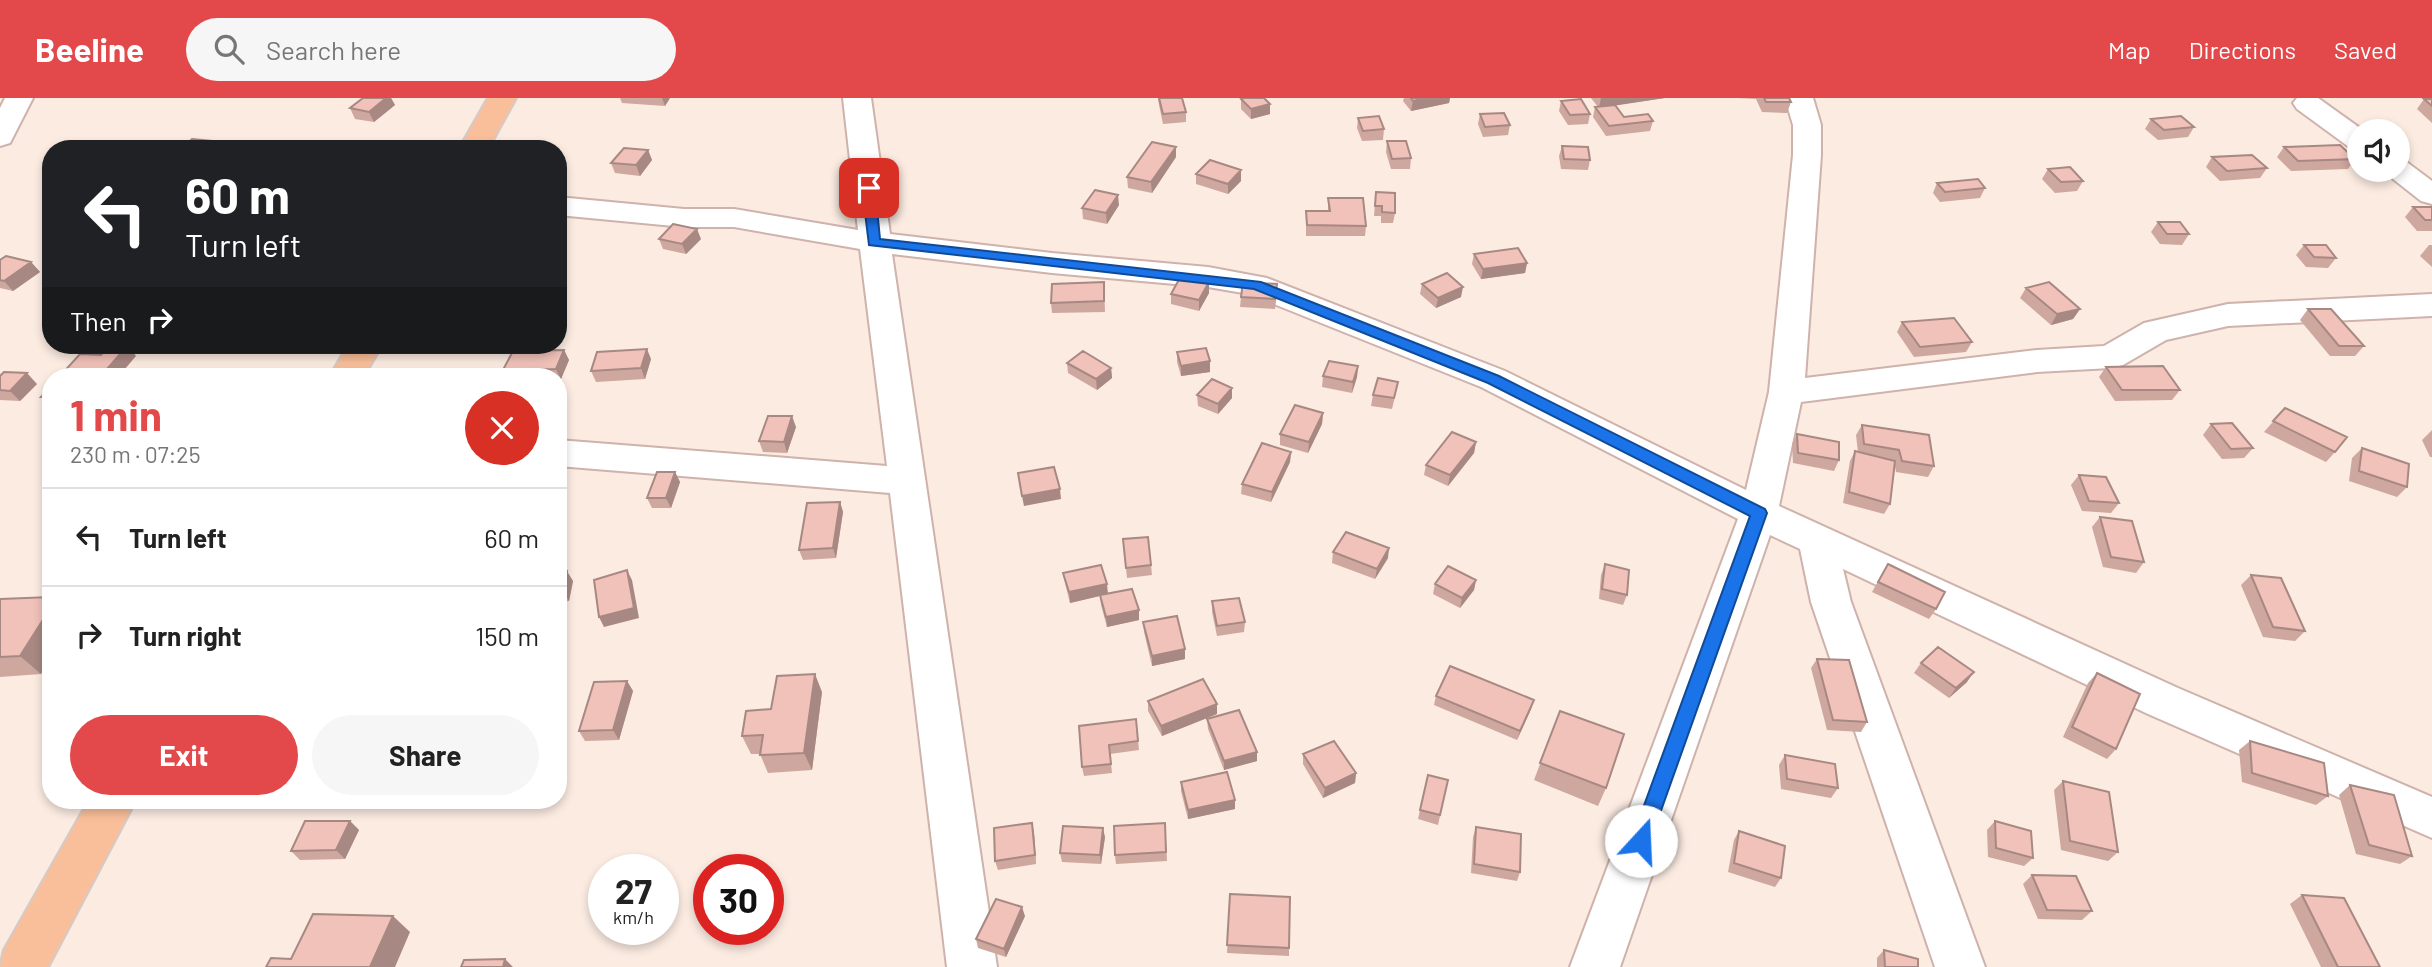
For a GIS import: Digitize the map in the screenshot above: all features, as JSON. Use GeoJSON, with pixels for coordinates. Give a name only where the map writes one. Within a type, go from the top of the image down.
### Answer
{"type":"FeatureCollection","features":[{"type":"Feature","properties":{"kind":"main road"},"geometry":{"type":"LineString","coordinates":[[478,140],[502,98]]}},
{"type":"Feature","properties":{"kind":"main road"},"geometry":{"type":"LineString","coordinates":[[21,967],[108,809]]}},
{"type":"Feature","properties":{"kind":"street"},"geometry":{"type":"LineString","coordinates":[[2,130],[19,98]]}},
{"type":"Feature","properties":{"kind":"street"},"geometry":{"type":"LineString","coordinates":[[857,98],[873,242],[908,481],[972,967]]}},
{"type":"Feature","properties":{"kind":"street"},"geometry":{"type":"LineString","coordinates":[[1595,967],[1759,513],[1786,392],[1807,155],[1807,125],[1799,98]]}},
{"type":"Feature","properties":{"kind":"street"},"geometry":{"type":"LineString","coordinates":[[2307,103],[2347,132]]}},
{"type":"Feature","properties":{"kind":"street"},"geometry":{"type":"LineString","coordinates":[[2410,178],[2432,195]]}},
{"type":"Feature","properties":{"kind":"street"},"geometry":{"type":"LineString","coordinates":[[567,207],[684,218],[734,218],[873,242],[1256,285],[1493,379],[1759,513],[2162,701],[2432,818]]}},
{"type":"Feature","properties":{"kind":"street"},"geometry":{"type":"LineString","coordinates":[[1786,392],[2038,361],[2111,357],[2156,331],[2228,316],[2432,305]]}},
{"type":"Feature","properties":{"kind":"street"},"geometry":{"type":"LineString","coordinates":[[567,454],[908,481]]}},
{"type":"Feature","properties":{"kind":"street"},"geometry":{"type":"LineString","coordinates":[[1817,539],[1831,603],[1874,718],[1960,967]]}},
{"type":"Feature","properties":{"kind":"building"},"geometry":{"type":"Polygon","coordinates":[[[363,98],[386,98],[369,112],[350,108],[363,98]]]}},
{"type":"Feature","properties":{"kind":"building"},"geometry":{"type":"Polygon","coordinates":[[[1159,98],[1182,98],[1186,112],[1163,114],[1159,98]]]}},
{"type":"Feature","properties":{"kind":"building"},"geometry":{"type":"Polygon","coordinates":[[[1264,98],[1270,104],[1251,109],[1241,99],[1264,98]]]}},
{"type":"Feature","properties":{"kind":"building"},"geometry":{"type":"Polygon","coordinates":[[[1764,98],[1789,98],[1791,102],[1766,102],[1764,98]]]}},
{"type":"Feature","properties":{"kind":"building"},"geometry":{"type":"Polygon","coordinates":[[[1581,99],[1590,114],[1570,115],[1561,101],[1581,99]]]}},
{"type":"Feature","properties":{"kind":"building"},"geometry":{"type":"Polygon","coordinates":[[[1615,105],[1624,117],[1648,114],[1653,121],[1609,126],[1595,107],[1615,105]]]}},
{"type":"Feature","properties":{"kind":"building"},"geometry":{"type":"Polygon","coordinates":[[[1504,113],[1510,125],[1485,127],[1480,114],[1504,113]]]}},
{"type":"Feature","properties":{"kind":"building"},"geometry":{"type":"Polygon","coordinates":[[[1379,116],[1384,129],[1363,131],[1358,118],[1379,116]]]}},
{"type":"Feature","properties":{"kind":"building"},"geometry":{"type":"Polygon","coordinates":[[[2181,116],[2194,127],[2164,130],[2151,119],[2181,116]]]}},
{"type":"Feature","properties":{"kind":"building"},"geometry":{"type":"Polygon","coordinates":[[[1387,141],[1406,141],[1411,158],[1392,159],[1387,141]]]}},
{"type":"Feature","properties":{"kind":"building"},"geometry":{"type":"Polygon","coordinates":[[[1152,142],[1176,147],[1151,182],[1127,177],[1152,142]]]}},
{"type":"Feature","properties":{"kind":"building"},"geometry":{"type":"Polygon","coordinates":[[[2340,145],[2347,152],[2347,159],[2298,161],[2284,147],[2340,145]]]}},
{"type":"Feature","properties":{"kind":"building"},"geometry":{"type":"Polygon","coordinates":[[[1562,146],[1588,147],[1590,160],[1564,159],[1562,146]]]}},
{"type":"Feature","properties":{"kind":"building"},"geometry":{"type":"Polygon","coordinates":[[[624,148],[648,150],[636,165],[611,163],[624,148]]]}},
{"type":"Feature","properties":{"kind":"building"},"geometry":{"type":"Polygon","coordinates":[[[2252,155],[2267,168],[2227,171],[2212,157],[2252,155]]]}},
{"type":"Feature","properties":{"kind":"building"},"geometry":{"type":"Polygon","coordinates":[[[1210,160],[1241,170],[1228,184],[1196,174],[1210,160]]]}},
{"type":"Feature","properties":{"kind":"building"},"geometry":{"type":"Polygon","coordinates":[[[2070,167],[2083,181],[2061,182],[2048,169],[2070,167]]]}},
{"type":"Feature","properties":{"kind":"building"},"geometry":{"type":"Polygon","coordinates":[[[1978,179],[1985,188],[1945,192],[1937,183],[1978,179]]]}},
{"type":"Feature","properties":{"kind":"building"},"geometry":{"type":"Polygon","coordinates":[[[1095,190],[1118,195],[1106,213],[1082,208],[1095,190]]]}},
{"type":"Feature","properties":{"kind":"building"},"geometry":{"type":"Polygon","coordinates":[[[1376,192],[1395,193],[1395,213],[1382,212],[1382,206],[1375,206],[1376,192]]]}},
{"type":"Feature","properties":{"kind":"building"},"geometry":{"type":"Polygon","coordinates":[[[1328,198],[1363,198],[1366,226],[1307,225],[1306,211],[1330,211],[1328,198]]]}},
{"type":"Feature","properties":{"kind":"building"},"geometry":{"type":"Polygon","coordinates":[[[2413,207],[2432,207],[2432,220],[2425,220],[2413,207]]]}},
{"type":"Feature","properties":{"kind":"building"},"geometry":{"type":"Polygon","coordinates":[[[2158,222],[2180,222],[2189,234],[2167,234],[2158,222]]]}},
{"type":"Feature","properties":{"kind":"building"},"geometry":{"type":"Polygon","coordinates":[[[673,224],[697,229],[682,244],[659,239],[673,224]]]}},
{"type":"Feature","properties":{"kind":"building"},"geometry":{"type":"Polygon","coordinates":[[[2304,245],[2326,245],[2336,258],[2314,257],[2304,245]]]}},
{"type":"Feature","properties":{"kind":"building"},"geometry":{"type":"Polygon","coordinates":[[[1518,248],[1527,263],[1483,269],[1474,254],[1518,248]]]}},
{"type":"Feature","properties":{"kind":"building"},"geometry":{"type":"Polygon","coordinates":[[[6,256],[31,262],[4,281],[0,280],[0,260],[6,256]]]}},
{"type":"Feature","properties":{"kind":"building"},"geometry":{"type":"Polygon","coordinates":[[[1447,273],[1463,287],[1438,298],[1422,284],[1447,273]]]}},
{"type":"Feature","properties":{"kind":"building"},"geometry":{"type":"Polygon","coordinates":[[[1181,276],[1209,282],[1199,300],[1171,294],[1181,276]]]}},
{"type":"Feature","properties":{"kind":"building"},"geometry":{"type":"Polygon","coordinates":[[[1104,282],[1104,301],[1051,303],[1052,284],[1104,282]]]}},
{"type":"Feature","properties":{"kind":"building"},"geometry":{"type":"Polygon","coordinates":[[[1243,282],[1277,284],[1275,299],[1241,297],[1243,282]]]}},
{"type":"Feature","properties":{"kind":"building"},"geometry":{"type":"Polygon","coordinates":[[[2049,282],[2080,309],[2057,314],[2026,288],[2049,282]]]}},
{"type":"Feature","properties":{"kind":"building"},"geometry":{"type":"Polygon","coordinates":[[[2308,309],[2331,309],[2364,346],[2339,346],[2308,309]]]}},
{"type":"Feature","properties":{"kind":"building"},"geometry":{"type":"Polygon","coordinates":[[[1954,318],[1972,342],[1920,347],[1902,322],[1954,318]]]}},
{"type":"Feature","properties":{"kind":"building"},"geometry":{"type":"Polygon","coordinates":[[[1206,348],[1210,361],[1181,366],[1177,352],[1206,348]]]}},
{"type":"Feature","properties":{"kind":"building"},"geometry":{"type":"Polygon","coordinates":[[[647,349],[641,368],[591,371],[597,352],[647,349]]]}},
{"type":"Feature","properties":{"kind":"building"},"geometry":{"type":"Polygon","coordinates":[[[1083,351],[1111,368],[1096,379],[1067,363],[1083,351]]]}},
{"type":"Feature","properties":{"kind":"building"},"geometry":{"type":"Polygon","coordinates":[[[80,354],[120,354],[108,368],[67,368],[80,354]]]}},
{"type":"Feature","properties":{"kind":"building"},"geometry":{"type":"Polygon","coordinates":[[[511,354],[562,354],[556,368],[504,368],[511,354]]]}},
{"type":"Feature","properties":{"kind":"building"},"geometry":{"type":"Polygon","coordinates":[[[1329,361],[1358,366],[1353,382],[1323,376],[1329,361]]]}},
{"type":"Feature","properties":{"kind":"building"},"geometry":{"type":"Polygon","coordinates":[[[2163,366],[2180,390],[2122,390],[2106,367],[2163,366]]]}},
{"type":"Feature","properties":{"kind":"building"},"geometry":{"type":"Polygon","coordinates":[[[4,372],[27,373],[10,391],[0,390],[0,376],[4,372]]]}},
{"type":"Feature","properties":{"kind":"building"},"geometry":{"type":"Polygon","coordinates":[[[1378,378],[1398,382],[1394,398],[1373,395],[1378,378]]]}},
{"type":"Feature","properties":{"kind":"building"},"geometry":{"type":"Polygon","coordinates":[[[1212,379],[1232,388],[1218,404],[1197,395],[1212,379]]]}},
{"type":"Feature","properties":{"kind":"building"},"geometry":{"type":"Polygon","coordinates":[[[1295,405],[1323,413],[1309,442],[1280,434],[1295,405]]]}},
{"type":"Feature","properties":{"kind":"building"},"geometry":{"type":"Polygon","coordinates":[[[2285,408],[2347,437],[2335,452],[2273,421],[2285,408]]]}},
{"type":"Feature","properties":{"kind":"building"},"geometry":{"type":"Polygon","coordinates":[[[768,416],[792,416],[784,442],[759,441],[768,416]]]}},
{"type":"Feature","properties":{"kind":"building"},"geometry":{"type":"Polygon","coordinates":[[[2232,423],[2253,448],[2231,449],[2211,424],[2232,423]]]}},
{"type":"Feature","properties":{"kind":"building"},"geometry":{"type":"Polygon","coordinates":[[[1862,425],[1929,435],[1934,466],[1902,461],[1899,450],[1864,444],[1862,425]]]}},
{"type":"Feature","properties":{"kind":"building"},"geometry":{"type":"Polygon","coordinates":[[[1452,432],[1476,442],[1450,475],[1426,465],[1452,432]]]}},
{"type":"Feature","properties":{"kind":"building"},"geometry":{"type":"Polygon","coordinates":[[[1797,434],[1839,442],[1839,460],[1798,453],[1797,434]]]}},
{"type":"Feature","properties":{"kind":"building"},"geometry":{"type":"Polygon","coordinates":[[[1262,443],[1291,452],[1272,492],[1242,484],[1262,443]]]}},
{"type":"Feature","properties":{"kind":"building"},"geometry":{"type":"Polygon","coordinates":[[[2362,448],[2409,464],[2407,487],[2359,471],[2362,448]]]}},
{"type":"Feature","properties":{"kind":"building"},"geometry":{"type":"Polygon","coordinates":[[[1855,451],[1895,461],[1890,504],[1849,492],[1855,451]]]}},
{"type":"Feature","properties":{"kind":"building"},"geometry":{"type":"Polygon","coordinates":[[[1054,467],[1060,489],[1022,496],[1018,473],[1054,467]]]}},
{"type":"Feature","properties":{"kind":"building"},"geometry":{"type":"Polygon","coordinates":[[[657,472],[675,472],[666,498],[647,498],[657,472]]]}},
{"type":"Feature","properties":{"kind":"building"},"geometry":{"type":"Polygon","coordinates":[[[2079,475],[2106,477],[2119,503],[2089,501],[2079,475]]]}},
{"type":"Feature","properties":{"kind":"building"},"geometry":{"type":"Polygon","coordinates":[[[840,502],[833,548],[799,550],[807,503],[840,502]]]}},
{"type":"Feature","properties":{"kind":"building"},"geometry":{"type":"Polygon","coordinates":[[[2100,517],[2132,521],[2144,562],[2111,557],[2100,517]]]}},
{"type":"Feature","properties":{"kind":"building"},"geometry":{"type":"Polygon","coordinates":[[[1346,532],[1389,548],[1377,569],[1333,552],[1346,532]]]}},
{"type":"Feature","properties":{"kind":"building"},"geometry":{"type":"Polygon","coordinates":[[[1148,537],[1151,565],[1126,568],[1123,539],[1148,537]]]}},
{"type":"Feature","properties":{"kind":"building"},"geometry":{"type":"Polygon","coordinates":[[[1605,564],[1629,570],[1627,595],[1602,589],[1605,564]]]}},
{"type":"Feature","properties":{"kind":"building"},"geometry":{"type":"Polygon","coordinates":[[[1888,564],[1945,592],[1936,609],[1878,582],[1888,564]]]}},
{"type":"Feature","properties":{"kind":"building"},"geometry":{"type":"Polygon","coordinates":[[[1101,565],[1107,584],[1069,592],[1063,573],[1101,565]]]}},
{"type":"Feature","properties":{"kind":"building"},"geometry":{"type":"Polygon","coordinates":[[[1448,566],[1476,580],[1462,598],[1435,584],[1448,566]]]}},
{"type":"Feature","properties":{"kind":"building"},"geometry":{"type":"Polygon","coordinates":[[[627,570],[634,608],[599,617],[594,580],[627,570]]]}},
{"type":"Feature","properties":{"kind":"building"},"geometry":{"type":"Polygon","coordinates":[[[2251,575],[2281,578],[2305,631],[2273,627],[2251,575]]]}},
{"type":"Feature","properties":{"kind":"building"},"geometry":{"type":"Polygon","coordinates":[[[1132,589],[1139,610],[1106,617],[1100,595],[1132,589]]]}},
{"type":"Feature","properties":{"kind":"building"},"geometry":{"type":"Polygon","coordinates":[[[42,597],[42,621],[20,656],[0,657],[0,599],[42,597]]]}},
{"type":"Feature","properties":{"kind":"building"},"geometry":{"type":"Polygon","coordinates":[[[1239,598],[1245,622],[1217,626],[1212,601],[1239,598]]]}},
{"type":"Feature","properties":{"kind":"building"},"geometry":{"type":"Polygon","coordinates":[[[1177,616],[1185,649],[1152,656],[1143,622],[1177,616]]]}},
{"type":"Feature","properties":{"kind":"building"},"geometry":{"type":"Polygon","coordinates":[[[1938,647],[1974,672],[1956,688],[1921,663],[1938,647]]]}},
{"type":"Feature","properties":{"kind":"building"},"geometry":{"type":"Polygon","coordinates":[[[1817,659],[1849,660],[1867,722],[1833,720],[1817,659]]]}},
{"type":"Feature","properties":{"kind":"building"},"geometry":{"type":"Polygon","coordinates":[[[1450,666],[1534,700],[1520,731],[1436,696],[1450,666]]]}},
{"type":"Feature","properties":{"kind":"building"},"geometry":{"type":"Polygon","coordinates":[[[2097,673],[2140,694],[2116,749],[2072,727],[2097,673]]]}},
{"type":"Feature","properties":{"kind":"building"},"geometry":{"type":"Polygon","coordinates":[[[815,674],[804,753],[760,755],[763,735],[742,736],[746,711],[771,709],[777,676],[815,674]]]}},
{"type":"Feature","properties":{"kind":"building"},"geometry":{"type":"Polygon","coordinates":[[[1203,679],[1217,704],[1161,726],[1148,701],[1203,679]]]}},
{"type":"Feature","properties":{"kind":"building"},"geometry":{"type":"Polygon","coordinates":[[[627,681],[613,730],[579,731],[594,682],[627,681]]]}},
{"type":"Feature","properties":{"kind":"building"},"geometry":{"type":"Polygon","coordinates":[[[1239,710],[1257,752],[1224,761],[1207,719],[1239,710]]]}},
{"type":"Feature","properties":{"kind":"building"},"geometry":{"type":"Polygon","coordinates":[[[1560,711],[1624,734],[1606,788],[1540,763],[1560,711]]]}},
{"type":"Feature","properties":{"kind":"building"},"geometry":{"type":"Polygon","coordinates":[[[1136,719],[1138,741],[1109,745],[1111,764],[1082,767],[1079,726],[1136,719]]]}},
{"type":"Feature","properties":{"kind":"building"},"geometry":{"type":"Polygon","coordinates":[[[1334,741],[1356,773],[1325,788],[1303,754],[1334,741]]]}},
{"type":"Feature","properties":{"kind":"building"},"geometry":{"type":"Polygon","coordinates":[[[2250,741],[2324,763],[2328,796],[2252,773],[2250,741]]]}},
{"type":"Feature","properties":{"kind":"building"},"geometry":{"type":"Polygon","coordinates":[[[1785,755],[1835,764],[1838,788],[1787,779],[1785,755]]]}},
{"type":"Feature","properties":{"kind":"building"},"geometry":{"type":"Polygon","coordinates":[[[1227,772],[1235,800],[1188,810],[1181,782],[1227,772]]]}},
{"type":"Feature","properties":{"kind":"building"},"geometry":{"type":"Polygon","coordinates":[[[1428,775],[1448,780],[1440,815],[1420,810],[1428,775]]]}},
{"type":"Feature","properties":{"kind":"building"},"geometry":{"type":"Polygon","coordinates":[[[2063,781],[2109,792],[2118,852],[2070,841],[2063,781]]]}},
{"type":"Feature","properties":{"kind":"building"},"geometry":{"type":"Polygon","coordinates":[[[2350,785],[2394,795],[2412,856],[2369,845],[2350,785]]]}},
{"type":"Feature","properties":{"kind":"building"},"geometry":{"type":"Polygon","coordinates":[[[305,821],[350,821],[336,850],[291,851],[305,821]]]}},
{"type":"Feature","properties":{"kind":"building"},"geometry":{"type":"Polygon","coordinates":[[[1995,821],[2031,831],[2033,858],[1996,848],[1995,821]]]}},
{"type":"Feature","properties":{"kind":"building"},"geometry":{"type":"Polygon","coordinates":[[[1032,823],[1035,855],[995,861],[994,828],[1032,823]]]}},
{"type":"Feature","properties":{"kind":"building"},"geometry":{"type":"Polygon","coordinates":[[[1165,823],[1166,852],[1115,855],[1114,826],[1165,823]]]}},
{"type":"Feature","properties":{"kind":"building"},"geometry":{"type":"Polygon","coordinates":[[[1063,826],[1103,828],[1100,855],[1060,853],[1063,826]]]}},
{"type":"Feature","properties":{"kind":"building"},"geometry":{"type":"Polygon","coordinates":[[[1476,827],[1521,834],[1520,872],[1474,864],[1476,827]]]}},
{"type":"Feature","properties":{"kind":"building"},"geometry":{"type":"Polygon","coordinates":[[[1739,831],[1785,846],[1781,878],[1734,863],[1739,831]]]}},
{"type":"Feature","properties":{"kind":"building"},"geometry":{"type":"Polygon","coordinates":[[[2032,875],[2076,876],[2092,911],[2047,910],[2032,875]]]}},
{"type":"Feature","properties":{"kind":"building"},"geometry":{"type":"Polygon","coordinates":[[[1230,894],[1290,897],[1289,948],[1227,945],[1230,894]]]}},
{"type":"Feature","properties":{"kind":"building"},"geometry":{"type":"Polygon","coordinates":[[[2302,895],[2344,898],[2380,967],[2338,967],[2302,895]]]}},
{"type":"Feature","properties":{"kind":"building"},"geometry":{"type":"Polygon","coordinates":[[[996,899],[1022,907],[1004,949],[976,939],[996,899]]]}},
{"type":"Feature","properties":{"kind":"building"},"geometry":{"type":"Polygon","coordinates":[[[313,914],[393,916],[370,967],[266,967],[271,958],[291,959],[313,914]]]}},
{"type":"Feature","properties":{"kind":"building"},"geometry":{"type":"Polygon","coordinates":[[[1884,950],[1918,959],[1918,967],[1885,967],[1884,950]]]}},
{"type":"Feature","properties":{"kind":"building"},"geometry":{"type":"Polygon","coordinates":[[[505,959],[503,967],[461,967],[464,960],[505,959]]]}},
{"type":"Feature","properties":{"kind":"route"},"geometry":{"type":"LineString","coordinates":[[869,188],[873,242],[1052,263],[1208,277],[1256,285],[1493,379],[1759,513],[1641,841]]}}]}
